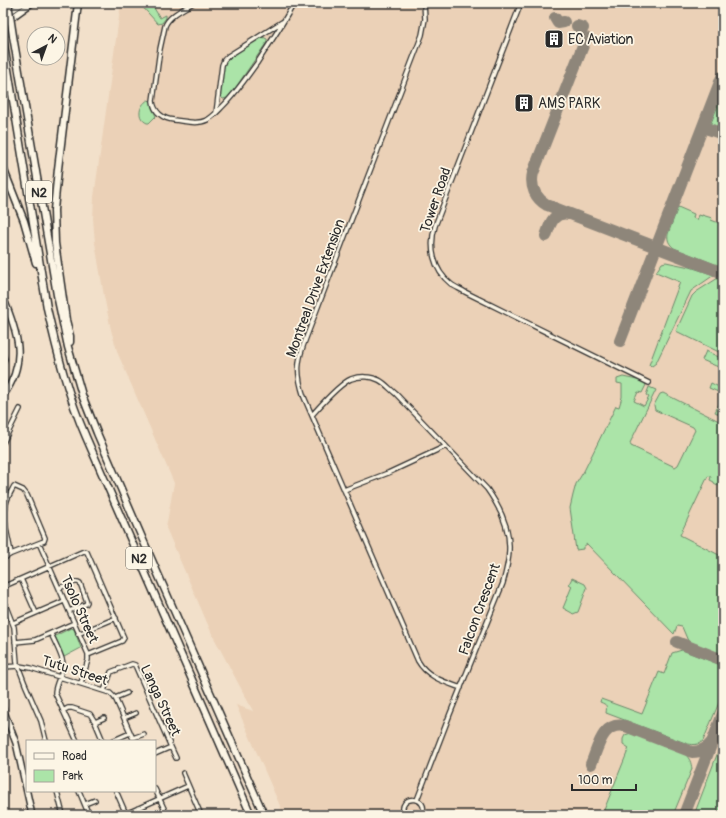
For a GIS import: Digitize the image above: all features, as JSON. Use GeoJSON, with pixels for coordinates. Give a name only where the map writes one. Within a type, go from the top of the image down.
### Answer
{"type":"FeatureCollection","features":[{"type":"Feature","properties":{"kind":"highway","name":"N2"},"geometry":{"type":"LineString","coordinates":[[8,3],[56,288],[68,347],[82,396],[143,540],[264,815]]}},
{"type":"Feature","properties":{"kind":"highway"},"geometry":{"type":"LineString","coordinates":[[68,347],[70,336],[55,250],[54,210],[78,3]]}},
{"type":"Feature","properties":{"kind":"highway","name":"N2"},"geometry":{"type":"LineString","coordinates":[[3,41],[45,296],[61,366],[73,404],[251,815]]}},
{"type":"Feature","properties":{"kind":"highway"},"geometry":{"type":"LineString","coordinates":[[3,168],[28,234],[45,296]]}},
{"type":"Feature","properties":{"kind":"main road"},"geometry":{"type":"LineString","coordinates":[[3,16],[22,3]]}},
{"type":"Feature","properties":{"kind":"main road"},"geometry":{"type":"LineString","coordinates":[[3,24],[32,3]]}},
{"type":"Feature","properties":{"kind":"main road"},"geometry":{"type":"LineString","coordinates":[[3,297],[15,329],[19,353],[17,365],[10,386],[3,396]]}},
{"type":"Feature","properties":{"kind":"main road"},"geometry":{"type":"LineString","coordinates":[[3,709],[16,743],[26,788]]}},
{"type":"Feature","properties":{"kind":"main road"},"geometry":{"type":"LineString","coordinates":[[27,792],[32,815]]}},
{"type":"Feature","properties":{"kind":"street"},"geometry":{"type":"LineString","coordinates":[[193,3],[170,17],[166,22],[160,49],[154,104],[156,111],[164,117],[197,122],[202,122],[215,114],[239,88],[285,20],[294,3]]}},
{"type":"Feature","properties":{"kind":"street","name":"Montreal Drive Extension"},"geometry":{"type":"LineString","coordinates":[[424,3],[425,19],[422,35],[311,324],[301,353],[298,365],[298,375],[300,385],[312,415],[421,666],[428,673],[440,680],[461,688]]}},
{"type":"Feature","properties":{"kind":"street","name":"Tower Road"},"geometry":{"type":"LineString","coordinates":[[521,3],[435,226],[432,245],[435,261],[442,275],[450,283],[465,292],[649,383]]}},
{"type":"Feature","properties":{"kind":"street"},"geometry":{"type":"LineString","coordinates":[[215,114],[224,60],[285,20]]}},
{"type":"Feature","properties":{"kind":"street"},"geometry":{"type":"LineString","coordinates":[[3,354],[5,359],[4,363]]}},
{"type":"Feature","properties":{"kind":"street","name":"Falcon Crescent"},"geometry":{"type":"LineString","coordinates":[[312,415],[328,398],[351,379],[372,378],[379,380],[386,384],[485,486],[494,498],[505,523],[509,548],[503,583],[417,800]]}},
{"type":"Feature","properties":{"kind":"street"},"geometry":{"type":"LineString","coordinates":[[3,443],[20,409]]}},
{"type":"Feature","properties":{"kind":"street"},"geometry":{"type":"LineString","coordinates":[[344,490],[388,473],[446,446]]}},
{"type":"Feature","properties":{"kind":"street"},"geometry":{"type":"LineString","coordinates":[[3,560],[10,554],[44,541],[45,538],[25,492],[14,486],[5,506],[5,523],[10,554]]}},
{"type":"Feature","properties":{"kind":"street","name":"Tsolo Street"},"geometry":{"type":"LineString","coordinates":[[39,543],[88,655],[88,660],[81,683]]}},
{"type":"Feature","properties":{"kind":"street"},"geometry":{"type":"LineString","coordinates":[[3,591],[7,585],[21,578],[84,551],[87,552],[124,637],[123,640],[88,655]]}},
{"type":"Feature","properties":{"kind":"street"},"geometry":{"type":"LineString","coordinates":[[21,578],[36,613]]}},
{"type":"Feature","properties":{"kind":"street"},"geometry":{"type":"LineString","coordinates":[[59,588],[75,582],[80,583],[87,602],[86,604],[69,611]]}},
{"type":"Feature","properties":{"kind":"street"},"geometry":{"type":"LineString","coordinates":[[3,599],[13,623],[17,660],[25,684],[41,721],[46,740]]}},
{"type":"Feature","properties":{"kind":"street"},"geometry":{"type":"LineString","coordinates":[[13,623],[64,601]]}},
{"type":"Feature","properties":{"kind":"street"},"geometry":{"type":"LineString","coordinates":[[78,634],[116,618]]}},
{"type":"Feature","properties":{"kind":"street"},"geometry":{"type":"LineString","coordinates":[[15,642],[35,640],[74,623]]}},
{"type":"Feature","properties":{"kind":"street"},"geometry":{"type":"LineString","coordinates":[[51,634],[63,662],[55,691],[56,696],[77,740]]}},
{"type":"Feature","properties":{"kind":"street","name":"Langa Street"},"geometry":{"type":"LineString","coordinates":[[104,691],[112,672],[134,664],[171,747],[156,754]]}},
{"type":"Feature","properties":{"kind":"street","name":"Tutu Street"},"geometry":{"type":"LineString","coordinates":[[3,667],[19,666],[31,668],[111,694],[115,698],[134,740]]}},
{"type":"Feature","properties":{"kind":"street"},"geometry":{"type":"LineString","coordinates":[[115,698],[127,693]]}},
{"type":"Feature","properties":{"kind":"street"},"geometry":{"type":"LineString","coordinates":[[63,710],[72,708],[88,712],[92,715],[103,740]]}},
{"type":"Feature","properties":{"kind":"street"},"geometry":{"type":"LineString","coordinates":[[124,718],[136,713]]}},
{"type":"Feature","properties":{"kind":"street"},"geometry":{"type":"LineString","coordinates":[[95,722],[104,718]]}},
{"type":"Feature","properties":{"kind":"street"},"geometry":{"type":"LineString","coordinates":[[114,740],[130,732]]}},
{"type":"Feature","properties":{"kind":"street"},"geometry":{"type":"LineString","coordinates":[[134,740],[144,734]]}},
{"type":"Feature","properties":{"kind":"street"},"geometry":{"type":"LineString","coordinates":[[171,747],[176,758]]}},
{"type":"Feature","properties":{"kind":"street"},"geometry":{"type":"LineString","coordinates":[[183,773],[201,815]]}},
{"type":"Feature","properties":{"kind":"street"},"geometry":{"type":"LineString","coordinates":[[116,792],[124,814],[188,786]]}},
{"type":"Feature","properties":{"kind":"street"},"geometry":{"type":"LineString","coordinates":[[57,792],[63,815]]}},
{"type":"Feature","properties":{"kind":"street"},"geometry":{"type":"LineString","coordinates":[[79,792],[89,815]]}},
{"type":"Feature","properties":{"kind":"street"},"geometry":{"type":"LineString","coordinates":[[156,792],[167,815]]}},
{"type":"Feature","properties":{"kind":"street"},"geometry":{"type":"LineString","coordinates":[[85,804],[95,800]]}},
{"type":"Feature","properties":{"kind":"street"},"geometry":{"type":"LineString","coordinates":[[404,815],[403,809],[405,803],[410,800],[417,800],[422,804],[424,810],[422,815]]}},
{"type":"Feature","properties":{"kind":"street"},"geometry":{"type":"LineString","coordinates":[[138,808],[141,815]]}},
{"type":"Feature","properties":{"kind":"shaded area"},"geometry":{"type":"Polygon","coordinates":[[[121,3],[723,3],[723,815],[284,815],[236,705],[253,711],[212,634],[166,528],[174,483],[118,354],[104,296],[95,243],[93,219],[94,197],[121,3]]]}},
{"type":"Feature","properties":{"kind":"green space"},"geometry":{"type":"Polygon","coordinates":[[[139,3],[151,3],[160,18],[166,15],[166,18],[162,23],[158,24],[139,3]]]}},
{"type":"Feature","properties":{"kind":"green space"},"geometry":{"type":"Polygon","coordinates":[[[263,37],[267,39],[267,42],[236,87],[227,98],[223,99],[220,95],[225,64],[231,57],[263,37]]]}},
{"type":"Feature","properties":{"kind":"green space"},"geometry":{"type":"Polygon","coordinates":[[[148,100],[151,101],[152,108],[156,116],[149,123],[147,123],[141,118],[140,112],[142,105],[148,100]]]}},
{"type":"Feature","properties":{"kind":"green space"},"geometry":{"type":"Polygon","coordinates":[[[719,103],[723,105],[723,133],[709,128],[719,103]]]}},
{"type":"Feature","properties":{"kind":"green space"},"geometry":{"type":"Polygon","coordinates":[[[678,207],[694,214],[693,218],[697,220],[699,215],[702,215],[712,218],[711,220],[719,223],[721,221],[723,222],[723,258],[720,266],[674,248],[670,243],[668,240],[668,234],[678,207]]]}},
{"type":"Feature","properties":{"kind":"green space"},"geometry":{"type":"Polygon","coordinates":[[[666,262],[690,267],[714,275],[691,291],[656,363],[652,366],[649,365],[680,282],[656,272],[662,263],[666,262]]]}},
{"type":"Feature","properties":{"kind":"green space"},"geometry":{"type":"Polygon","coordinates":[[[718,278],[723,279],[723,354],[676,331],[692,296],[718,278]]]}},
{"type":"Feature","properties":{"kind":"green space"},"geometry":{"type":"Polygon","coordinates":[[[706,351],[723,359],[723,369],[702,360],[706,351]]]}},
{"type":"Feature","properties":{"kind":"green space"},"geometry":{"type":"Polygon","coordinates":[[[623,377],[642,381],[646,385],[642,393],[638,392],[634,401],[644,406],[649,397],[646,395],[649,387],[656,390],[630,443],[631,446],[675,467],[678,465],[695,430],[693,427],[655,410],[654,405],[660,394],[663,393],[723,423],[723,488],[710,480],[711,477],[708,476],[680,535],[723,557],[723,655],[688,641],[682,627],[677,626],[674,634],[587,544],[583,547],[583,549],[576,550],[570,508],[573,495],[576,484],[616,406],[619,407],[622,397],[622,384],[617,383],[617,379],[623,377]]]}},
{"type":"Feature","properties":{"kind":"green space"},"geometry":{"type":"Polygon","coordinates":[[[711,383],[723,389],[723,394],[709,388],[711,383]]]}},
{"type":"Feature","properties":{"kind":"green space"},"geometry":{"type":"Polygon","coordinates":[[[723,400],[723,416],[715,412],[720,402],[722,403],[723,400]]]}},
{"type":"Feature","properties":{"kind":"green space"},"geometry":{"type":"Polygon","coordinates":[[[572,578],[585,584],[587,588],[578,612],[573,614],[563,608],[572,586],[569,584],[572,578]]]}},
{"type":"Feature","properties":{"kind":"green space"},"geometry":{"type":"Polygon","coordinates":[[[71,628],[74,629],[81,648],[64,657],[55,636],[71,628]]]}},
{"type":"Feature","properties":{"kind":"green space"},"geometry":{"type":"Polygon","coordinates":[[[682,650],[723,666],[723,693],[703,741],[693,745],[688,744],[606,713],[606,706],[600,702],[601,699],[642,714],[659,672],[664,674],[672,653],[682,650]]]}},
{"type":"Feature","properties":{"kind":"green space"},"geometry":{"type":"Polygon","coordinates":[[[631,733],[685,754],[688,757],[692,769],[673,815],[602,815],[629,748],[623,744],[623,739],[625,735],[631,733]]]}},
{"type":"Feature","properties":{"kind":"green space"},"geometry":{"type":"Polygon","coordinates":[[[723,739],[723,815],[694,815],[723,739]]]}},
{"type":"Feature","properties":{"kind":"taxiway"},"geometry":{"type":"LineString","coordinates":[[555,18],[558,23],[564,22]]}},
{"type":"Feature","properties":{"kind":"taxiway"},"geometry":{"type":"LineString","coordinates":[[577,26],[583,28]]}},
{"type":"Feature","properties":{"kind":"taxiway"},"geometry":{"type":"LineString","coordinates":[[586,38],[533,173],[532,182],[534,191],[539,199],[547,205],[723,273]]}},
{"type":"Feature","properties":{"kind":"taxiway"},"geometry":{"type":"LineString","coordinates":[[620,341],[722,77]]}},
{"type":"Feature","properties":{"kind":"taxiway"},"geometry":{"type":"LineString","coordinates":[[703,127],[723,134]]}},
{"type":"Feature","properties":{"kind":"taxiway"},"geometry":{"type":"LineString","coordinates":[[546,236],[551,223],[556,216],[559,214],[569,214]]}},
{"type":"Feature","properties":{"kind":"taxiway"},"geometry":{"type":"LineString","coordinates":[[677,642],[723,660]]}},
{"type":"Feature","properties":{"kind":"taxiway"},"geometry":{"type":"LineString","coordinates":[[684,815],[723,714]]}},
{"type":"Feature","properties":{"kind":"taxiway"},"geometry":{"type":"LineString","coordinates":[[591,764],[602,737],[611,728],[617,726],[625,726],[692,752],[704,750],[712,742]]}},
{"type":"Feature","properties":{"kind":"place","name":"EC Aviation"},"geometry":{"type":"Point","coordinates":[554,39]}},
{"type":"Feature","properties":{"kind":"place","name":"AMS PARK"},"geometry":{"type":"Point","coordinates":[524,103]}}]}
